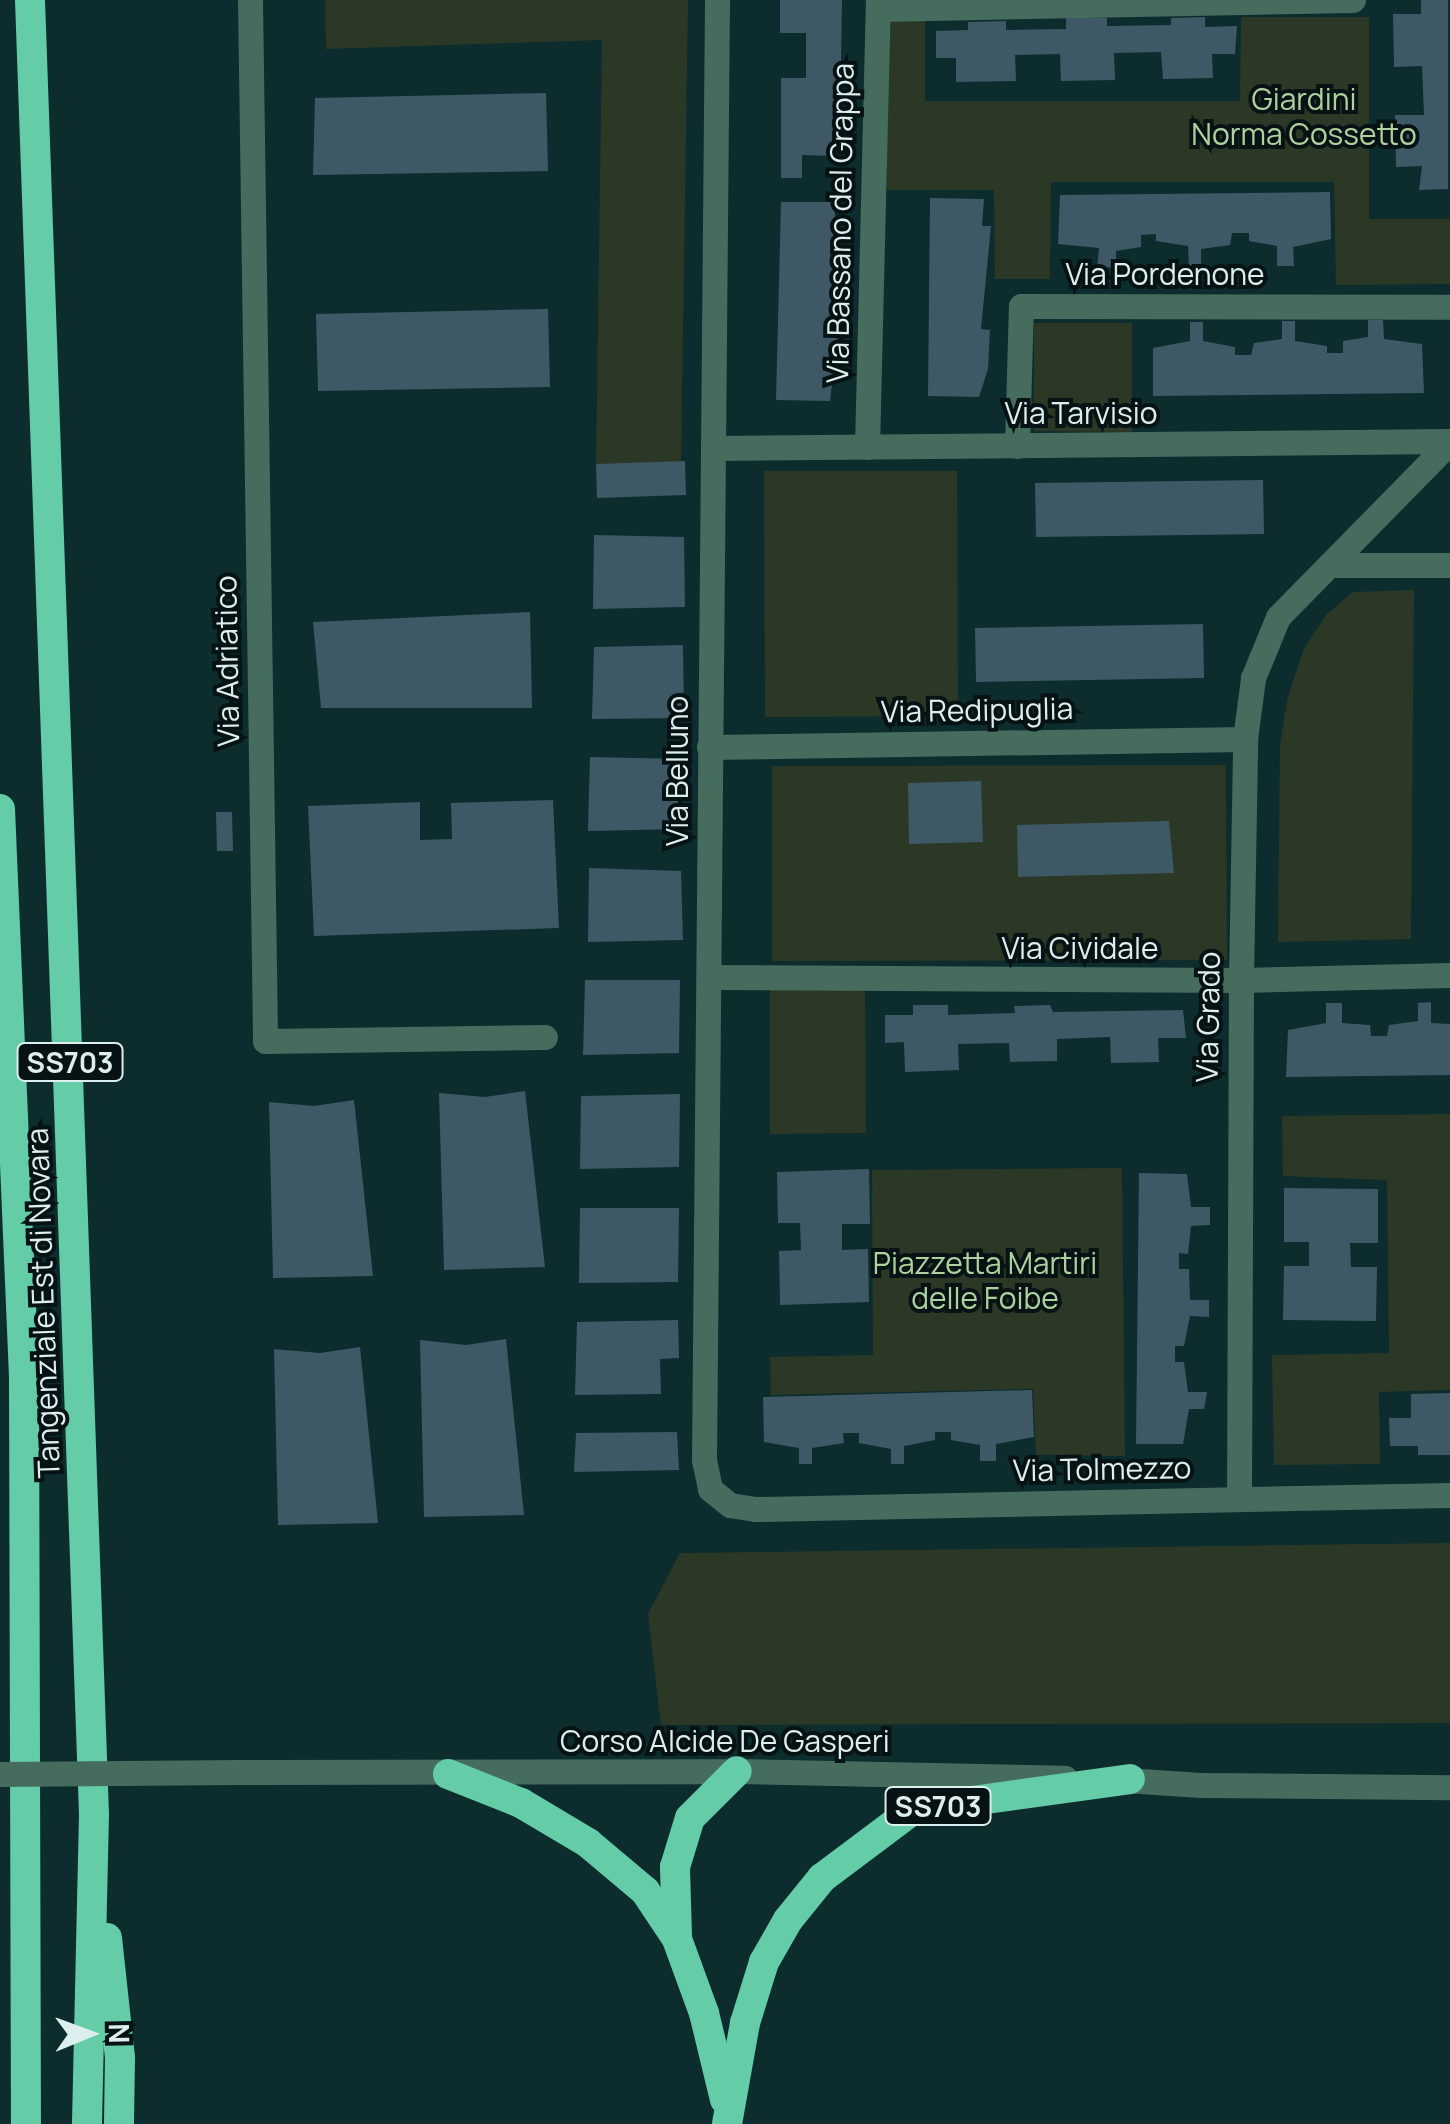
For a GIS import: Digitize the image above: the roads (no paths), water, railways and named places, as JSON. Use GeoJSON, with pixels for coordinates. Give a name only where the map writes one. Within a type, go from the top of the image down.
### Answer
{"type":"FeatureCollection","features":[{"type":"Feature","properties":{"kind":"highway","name":"Tangenziale Est di Novara"},"geometry":{"type":"LineString","coordinates":[[30,0],[94,1814],[87,2124]]}},
{"type":"Feature","properties":{"kind":"highway","name":"Tangenziale Est di Novara"},"geometry":{"type":"LineString","coordinates":[[0,809],[24,1376],[26,2124]]}},
{"type":"Feature","properties":{"kind":"highway","name":"SS703"},"geometry":{"type":"LineString","coordinates":[[677,1939],[675,1867],[690,1818],[737,1771]]}},
{"type":"Feature","properties":{"kind":"highway","name":"SS703"},"geometry":{"type":"LineString","coordinates":[[448,1774],[521,1803],[588,1843],[645,1890],[677,1939],[704,2013],[727,2116]]}},
{"type":"Feature","properties":{"kind":"highway","name":"SS703"},"geometry":{"type":"LineString","coordinates":[[727,2116],[745,2024],[764,1962],[788,1920],[822,1878],[862,1844],[914,1809],[1130,1779]]}},
{"type":"Feature","properties":{"kind":"highway","name":"SS703"},"geometry":{"type":"LineString","coordinates":[[94,1814],[120,2058],[119,2124]]}},
{"type":"Feature","properties":{"kind":"highway","name":"SS703"},"geometry":{"type":"LineString","coordinates":[[5,2124],[26,1817]]}},
{"type":"Feature","properties":{"kind":"street","name":"Via Adriatico"},"geometry":{"type":"LineString","coordinates":[[250,0],[265,1040],[545,1037]]}},
{"type":"Feature","properties":{"kind":"street","name":"Via Belluno"},"geometry":{"type":"LineString","coordinates":[[716,0],[704,1460],[710,1490],[730,1505],[756,1508]]}},
{"type":"Feature","properties":{"kind":"street"},"geometry":{"type":"LineString","coordinates":[[878,5],[1353,0]]}},
{"type":"Feature","properties":{"kind":"street","name":"Via Bassano del Grappa"},"geometry":{"type":"LineString","coordinates":[[867,447],[878,5]]}},
{"type":"Feature","properties":{"kind":"street","name":"Via Pordenone"},"geometry":{"type":"LineString","coordinates":[[1017,446],[1020,306],[1450,307]]}},
{"type":"Feature","properties":{"kind":"street","name":"Via Tarvisio"},"geometry":{"type":"LineString","coordinates":[[713,448],[1450,441]]}},
{"type":"Feature","properties":{"kind":"street","name":"Via Grado"},"geometry":{"type":"LineString","coordinates":[[1239,1499],[1241,980],[1246,739],[1253,678],[1278,617],[1450,441]]}},
{"type":"Feature","properties":{"kind":"street"},"geometry":{"type":"LineString","coordinates":[[1333,565],[1450,565]]}},
{"type":"Feature","properties":{"kind":"street","name":"Via Redipuglia"},"geometry":{"type":"LineString","coordinates":[[708,747],[1246,739]]}},
{"type":"Feature","properties":{"kind":"street","name":"Via Cividale"},"geometry":{"type":"LineString","coordinates":[[710,977],[1241,980],[1450,975]]}},
{"type":"Feature","properties":{"kind":"street","name":"Via Tolmezzo"},"geometry":{"type":"LineString","coordinates":[[756,1508],[1450,1495]]}},
{"type":"Feature","properties":{"kind":"street","name":"Corso Alcide De Gasperi"},"geometry":{"type":"LineString","coordinates":[[0,1774],[737,1771],[1130,1779],[1201,1785],[1450,1787]]}},
{"type":"Feature","properties":{"kind":"park label","name":"Giardini Norma Cossetto"},"geometry":{"type":"Point","coordinates":[1304,116]}},
{"type":"Feature","properties":{"kind":"park label","name":"Piazzetta Martiri delle Foibe"},"geometry":{"type":"Point","coordinates":[985,1280]}}]}
